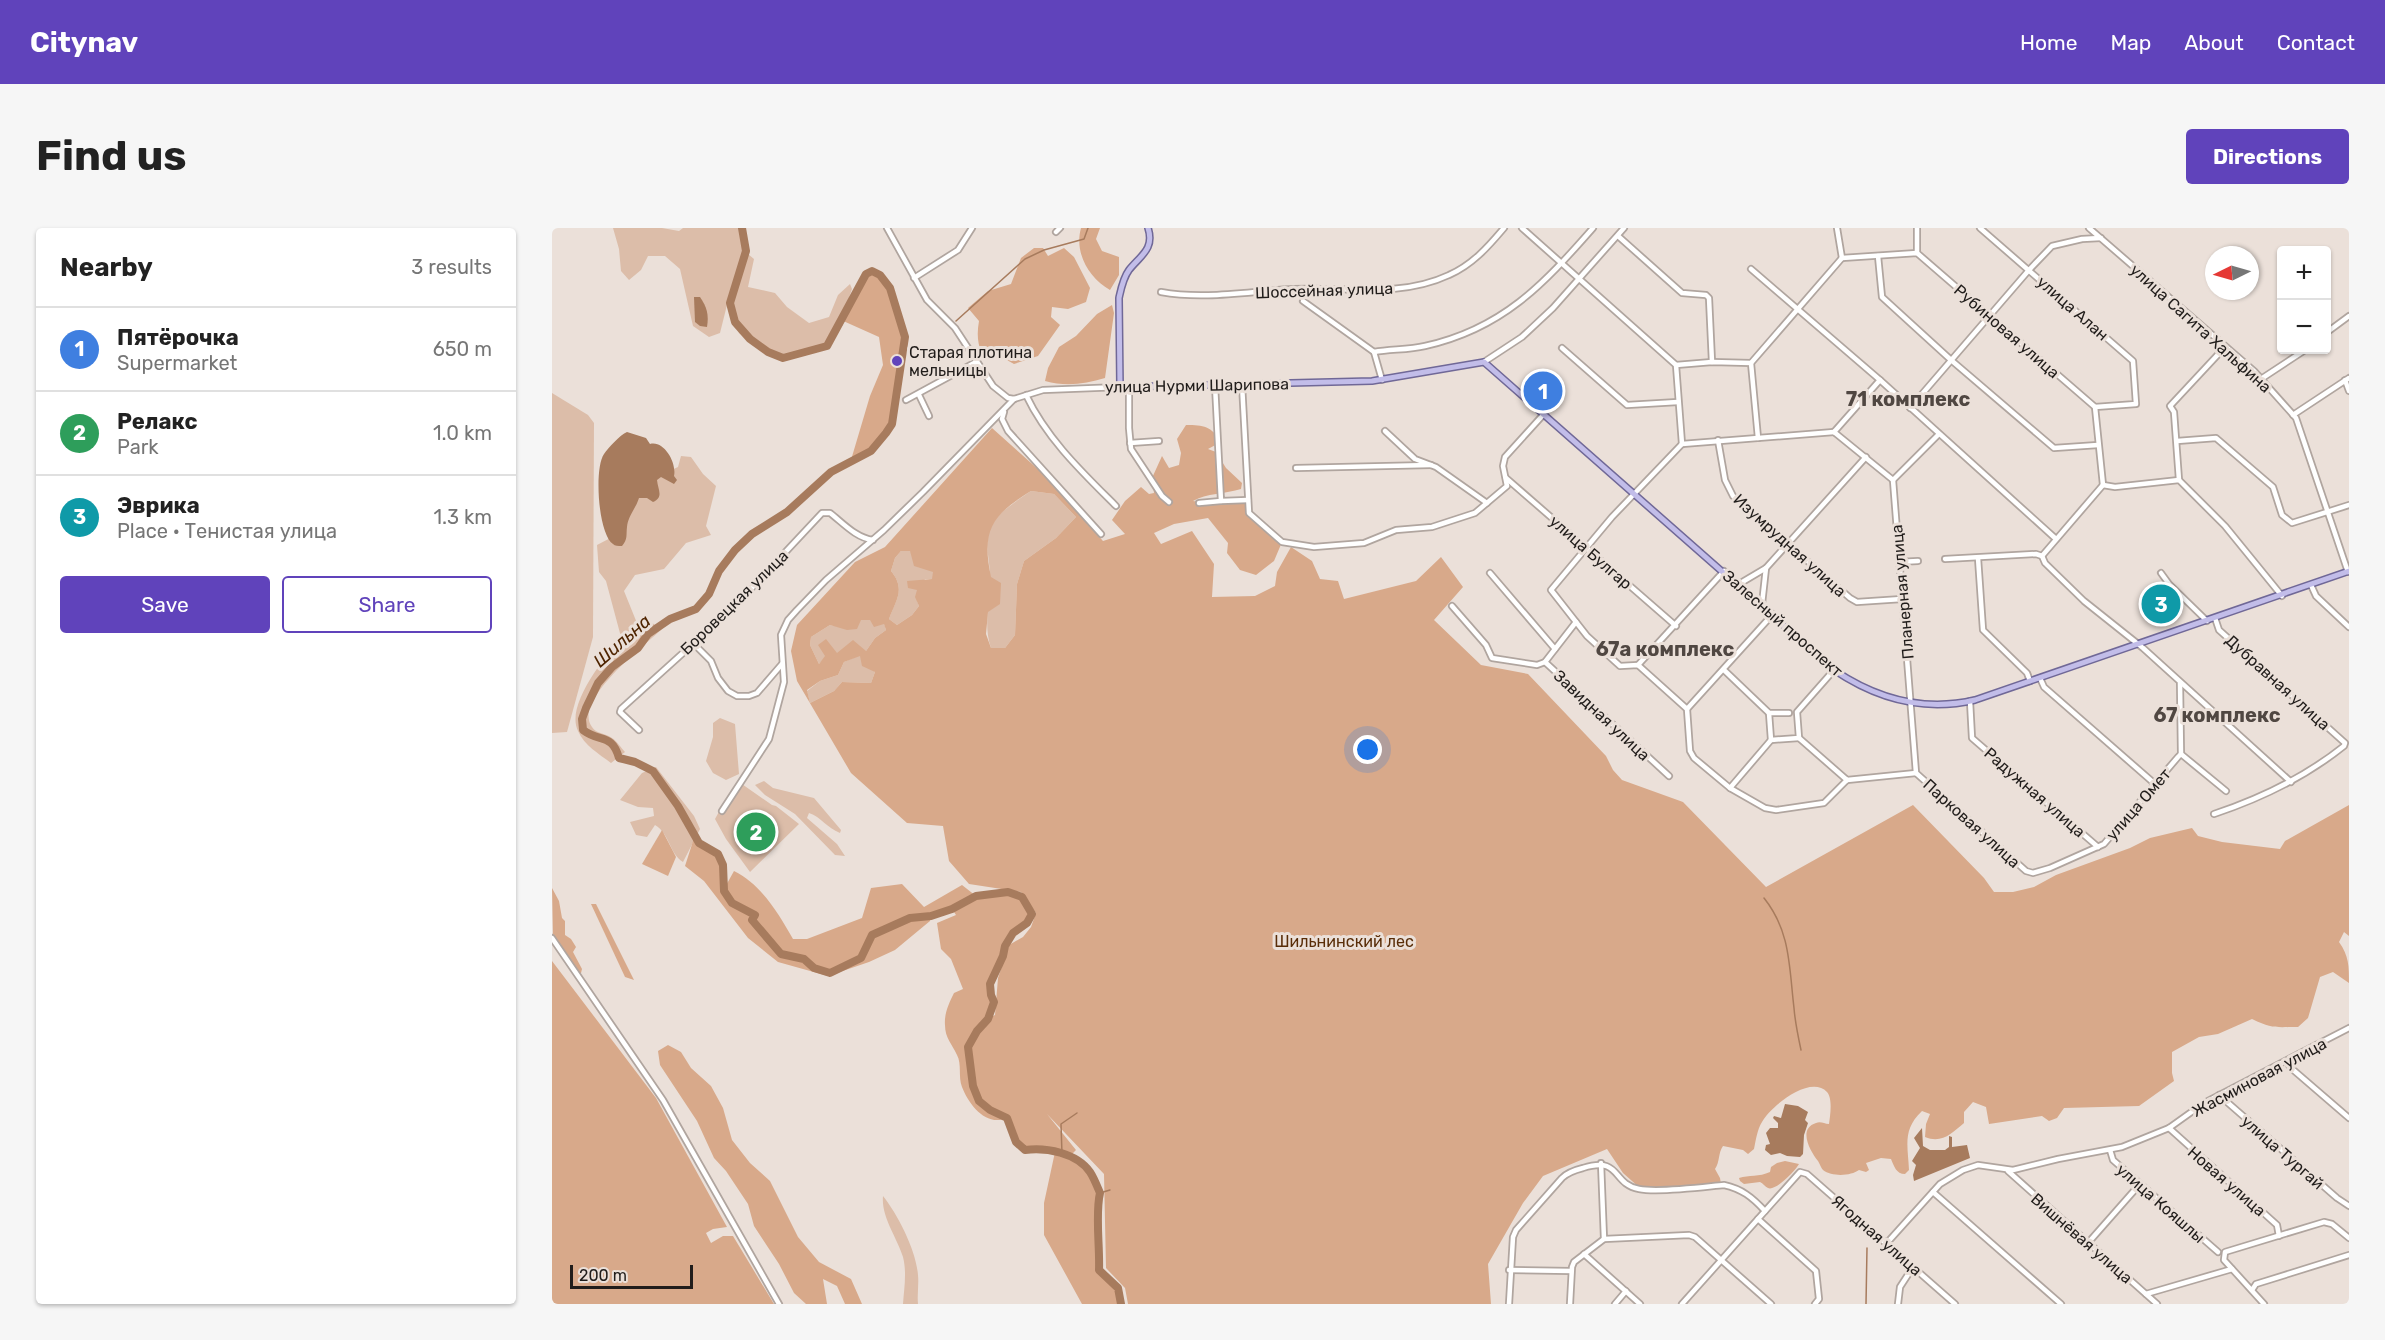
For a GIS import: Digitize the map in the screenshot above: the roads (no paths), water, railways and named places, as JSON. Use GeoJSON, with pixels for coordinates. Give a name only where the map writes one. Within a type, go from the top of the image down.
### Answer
{"type":"FeatureCollection","features":[{"type":"Feature","properties":{"kind":"main road"},"geometry":{"type":"LineString","coordinates":[[1120,387],[1119,298],[1129,271],[1145,254],[1150,244],[1148,228]]}},
{"type":"Feature","properties":{"kind":"main road","name":"улица Нурми Шарипова"},"geometry":{"type":"LineString","coordinates":[[1120,387],[1382,380],[1484,362]]}},
{"type":"Feature","properties":{"kind":"main road","name":"Залесный проспект"},"geometry":{"type":"LineString","coordinates":[[1484,362],[1762,604],[1834,670],[1887,698],[1912,704],[1947,705],[1970,701],[2348,572]]}},
{"type":"Feature","properties":{"kind":"street"},"geometry":{"type":"LineString","coordinates":[[722,811],[770,739],[784,682],[781,635],[788,620],[826,580],[873,540],[1004,412],[1014,399],[1008,398],[993,386],[955,328],[927,300],[887,228]]}},
{"type":"Feature","properties":{"kind":"street"},"geometry":{"type":"LineString","coordinates":[[914,279],[958,250],[972,228]]}},
{"type":"Feature","properties":{"kind":"street","name":"Шоссейная улица"},"geometry":{"type":"LineString","coordinates":[[1161,292],[1182,296],[1293,289],[1369,290],[1413,286],[1448,276],[1472,262],[1504,228]]}},
{"type":"Feature","properties":{"kind":"street"},"geometry":{"type":"LineString","coordinates":[[1522,228],[1676,365],[1682,444]]}},
{"type":"Feature","properties":{"kind":"street"},"geometry":{"type":"LineString","coordinates":[[1374,351],[1425,346],[1456,337],[1486,324],[1521,303],[1562,263],[1593,228]]}},
{"type":"Feature","properties":{"kind":"street"},"geometry":{"type":"LineString","coordinates":[[1484,362],[1522,337],[1580,279],[1624,228]]}},
{"type":"Feature","properties":{"kind":"street"},"geometry":{"type":"LineString","coordinates":[[1838,228],[1842,258]]}},
{"type":"Feature","properties":{"kind":"street"},"geometry":{"type":"LineString","coordinates":[[1758,438],[1751,363],[1842,258],[1917,253],[1917,228]]}},
{"type":"Feature","properties":{"kind":"street","name":"улица Алан"},"geometry":{"type":"LineString","coordinates":[[1980,228],[2132,359],[2136,404],[2095,407]]}},
{"type":"Feature","properties":{"kind":"street","name":"улица Сагита Хальфина"},"geometry":{"type":"LineString","coordinates":[[2089,228],[2261,379],[2293,415],[2300,428],[2348,572]]}},
{"type":"Feature","properties":{"kind":"street"},"geometry":{"type":"LineString","coordinates":[[1618,236],[1682,293],[1706,295],[1709,298],[1712,362]]}},
{"type":"Feature","properties":{"kind":"street"},"geometry":{"type":"LineString","coordinates":[[1910,408],[2052,246],[2082,239],[2101,238]]}},
{"type":"Feature","properties":{"kind":"street","name":"Рубиновая улица"},"geometry":{"type":"LineString","coordinates":[[1917,253],[2095,407]]}},
{"type":"Feature","properties":{"kind":"street"},"geometry":{"type":"LineString","coordinates":[[1878,256],[1882,297],[1951,360],[2054,448],[2098,445]]}},
{"type":"Feature","properties":{"kind":"street"},"geometry":{"type":"LineString","coordinates":[[1751,269],[1880,380],[2041,523],[2056,539]]}},
{"type":"Feature","properties":{"kind":"street"},"geometry":{"type":"LineString","coordinates":[[1303,301],[1374,351],[1382,380]]}},
{"type":"Feature","properties":{"kind":"street"},"geometry":{"type":"LineString","coordinates":[[2331,329],[2349,316]]}},
{"type":"Feature","properties":{"kind":"street"},"geometry":{"type":"LineString","coordinates":[[2225,347],[2170,406],[2174,412],[2179,480],[2225,526],[2282,596]]}},
{"type":"Feature","properties":{"kind":"street"},"geometry":{"type":"LineString","coordinates":[[1562,348],[1627,405],[1678,402]]}},
{"type":"Feature","properties":{"kind":"street"},"geometry":{"type":"LineString","coordinates":[[2261,379],[2299,354]]}},
{"type":"Feature","properties":{"kind":"street"},"geometry":{"type":"LineString","coordinates":[[906,400],[919,395],[976,362]]}},
{"type":"Feature","properties":{"kind":"street"},"geometry":{"type":"LineString","coordinates":[[1676,365],[1712,362],[1751,363]]}},
{"type":"Feature","properties":{"kind":"street"},"geometry":{"type":"LineString","coordinates":[[2293,415],[2347,379],[2349,391]]}},
{"type":"Feature","properties":{"kind":"street"},"geometry":{"type":"LineString","coordinates":[[1834,432],[1880,380]]}},
{"type":"Feature","properties":{"kind":"street"},"geometry":{"type":"LineString","coordinates":[[1242,384],[1249,513],[1282,542],[1314,547],[1364,543],[1396,530],[1432,527],[1475,513],[1507,486],[1503,466],[1505,457],[1543,415]]}},
{"type":"Feature","properties":{"kind":"street"},"geometry":{"type":"LineString","coordinates":[[1215,385],[1221,501]]}},
{"type":"Feature","properties":{"kind":"street"},"geometry":{"type":"LineString","coordinates":[[1129,386],[1130,443],[1133,455],[1162,496],[1169,501]]}},
{"type":"Feature","properties":{"kind":"street","name":"улица Нурми Шарипова"},"geometry":{"type":"LineString","coordinates":[[1014,399],[1043,390],[1120,387]]}},
{"type":"Feature","properties":{"kind":"street"},"geometry":{"type":"LineString","coordinates":[[919,395],[929,416]]}},
{"type":"Feature","properties":{"kind":"street"},"geometry":{"type":"LineString","coordinates":[[1026,395],[1043,426],[1078,469],[1116,506]]}},
{"type":"Feature","properties":{"kind":"street"},"geometry":{"type":"LineString","coordinates":[[2042,556],[2103,485],[2095,407]]}},
{"type":"Feature","properties":{"kind":"street"},"geometry":{"type":"LineString","coordinates":[[1004,412],[1002,419],[1008,431],[1101,534]]}},
{"type":"Feature","properties":{"kind":"street"},"geometry":{"type":"LineString","coordinates":[[1385,431],[1415,459],[1436,467],[1487,503]]}},
{"type":"Feature","properties":{"kind":"street"},"geometry":{"type":"LineString","coordinates":[[1724,571],[1638,665],[1620,666],[1587,636],[1551,590],[1682,444],[1834,432],[1893,480],[1939,434]]}},
{"type":"Feature","properties":{"kind":"street"},"geometry":{"type":"LineString","coordinates":[[2176,441],[2216,438],[2272,488],[2282,515],[2292,524],[2349,505]]}},
{"type":"Feature","properties":{"kind":"street","name":"Изумрудная улица"},"geometry":{"type":"LineString","coordinates":[[1718,440],[1727,488],[1850,598],[1857,602],[1902,599]]}},
{"type":"Feature","properties":{"kind":"street"},"geometry":{"type":"LineString","coordinates":[[1130,443],[1159,441]]}},
{"type":"Feature","properties":{"kind":"street"},"geometry":{"type":"LineString","coordinates":[[1739,584],[1766,568],[1866,457]]}},
{"type":"Feature","properties":{"kind":"street"},"geometry":{"type":"LineString","coordinates":[[1406,465],[1415,459]]}},
{"type":"Feature","properties":{"kind":"street"},"geometry":{"type":"LineString","coordinates":[[1296,468],[1431,465]]}},
{"type":"Feature","properties":{"kind":"street","name":"улица Булгар"},"geometry":{"type":"LineString","coordinates":[[1506,478],[1676,626]]}},
{"type":"Feature","properties":{"kind":"street","name":"Планерная улица"},"geometry":{"type":"LineString","coordinates":[[1893,480],[1912,704]]}},
{"type":"Feature","properties":{"kind":"street"},"geometry":{"type":"LineString","coordinates":[[2103,485],[2115,487],[2179,480]]}},
{"type":"Feature","properties":{"kind":"street"},"geometry":{"type":"LineString","coordinates":[[1199,502],[1248,500]]}},
{"type":"Feature","properties":{"kind":"street","name":"Боровецкая улица"},"geometry":{"type":"LineString","coordinates":[[639,730],[620,712],[621,709],[735,606],[822,513],[830,513],[853,532],[873,540]]}},
{"type":"Feature","properties":{"kind":"street"},"geometry":{"type":"LineString","coordinates":[[1945,560],[2036,554],[2042,556]]}},
{"type":"Feature","properties":{"kind":"street"},"geometry":{"type":"LineString","coordinates":[[2042,556],[2044,562],[2084,601],[2181,683],[2290,782],[2249,802],[2214,814]]}},
{"type":"Feature","properties":{"kind":"street"},"geometry":{"type":"LineString","coordinates":[[1978,558],[1983,630],[2027,673],[2030,681]]}},
{"type":"Feature","properties":{"kind":"street"},"geometry":{"type":"LineString","coordinates":[[1899,562],[1918,561]]}},
{"type":"Feature","properties":{"kind":"street"},"geometry":{"type":"LineString","coordinates":[[1762,604],[1766,568]]}},
{"type":"Feature","properties":{"kind":"street","name":"Завидная улица"},"geometry":{"type":"LineString","coordinates":[[1490,573],[1555,650]]}},
{"type":"Feature","properties":{"kind":"street"},"geometry":{"type":"LineString","coordinates":[[2161,573],[2169,584],[2207,621]]}},
{"type":"Feature","properties":{"kind":"street"},"geometry":{"type":"LineString","coordinates":[[2311,585],[2316,596],[2349,627]]}},
{"type":"Feature","properties":{"kind":"street","name":"Завидная улица"},"geometry":{"type":"LineString","coordinates":[[1452,606],[1486,645],[1492,658],[1537,665],[1545,662],[1669,776]]}},
{"type":"Feature","properties":{"kind":"street"},"geometry":{"type":"LineString","coordinates":[[1687,709],[1773,614]]}},
{"type":"Feature","properties":{"kind":"street","name":"Дубравная улица"},"geometry":{"type":"LineString","coordinates":[[2215,618],[2219,630],[2345,743],[2322,764],[2290,782]]}},
{"type":"Feature","properties":{"kind":"street"},"geometry":{"type":"LineString","coordinates":[[1545,662],[1576,622]]}},
{"type":"Feature","properties":{"kind":"street"},"geometry":{"type":"LineString","coordinates":[[694,644],[711,661],[718,678],[728,691],[737,696],[757,693],[780,669],[783,662]]}},
{"type":"Feature","properties":{"kind":"street"},"geometry":{"type":"LineString","coordinates":[[1638,665],[1687,709],[1690,752],[1694,758],[1730,788],[1764,808],[1776,810],[1824,803],[1847,780],[1916,773]]}},
{"type":"Feature","properties":{"kind":"street"},"geometry":{"type":"LineString","coordinates":[[1724,670],[1769,713],[1771,740],[1730,788]]}},
{"type":"Feature","properties":{"kind":"street"},"geometry":{"type":"LineString","coordinates":[[1834,670],[1797,712],[1799,738],[1847,780]]}},
{"type":"Feature","properties":{"kind":"street"},"geometry":{"type":"LineString","coordinates":[[2040,678],[2044,687],[2155,784]]}},
{"type":"Feature","properties":{"kind":"street","name":"улица Омет"},"geometry":{"type":"LineString","coordinates":[[2026,872],[2033,873],[2050,868],[2098,847],[2109,838],[2181,754],[2181,683]]}},
{"type":"Feature","properties":{"kind":"street","name":"Радужная улица"},"geometry":{"type":"LineString","coordinates":[[1970,701],[1972,738],[2098,847]]}},
{"type":"Feature","properties":{"kind":"street","name":"Парковая улица"},"geometry":{"type":"LineString","coordinates":[[1912,704],[1916,773],[2026,872]]}},
{"type":"Feature","properties":{"kind":"street"},"geometry":{"type":"LineString","coordinates":[[1769,713],[1789,712]]}},
{"type":"Feature","properties":{"kind":"street"},"geometry":{"type":"LineString","coordinates":[[1771,740],[1799,738]]}},
{"type":"Feature","properties":{"kind":"street"},"geometry":{"type":"LineString","coordinates":[[2181,754],[2226,791]]}},
{"type":"Feature","properties":{"kind":"street"},"geometry":{"type":"LineString","coordinates":[[552,938],[663,1100],[778,1304]]}},
{"type":"Feature","properties":{"kind":"street"},"geometry":{"type":"LineString","coordinates":[[2347,1029],[2348,1036]]}},
{"type":"Feature","properties":{"kind":"street","name":"Жасминовая улица"},"geometry":{"type":"LineString","coordinates":[[1886,1244],[1933,1192],[1952,1175],[1970,1167],[1987,1166],[2008,1171],[2110,1150],[2169,1128],[2201,1105],[2347,1029]]}},
{"type":"Feature","properties":{"kind":"street"},"geometry":{"type":"LineString","coordinates":[[2286,1061],[2291,1068],[2349,1118]]}},
{"type":"Feature","properties":{"kind":"street","name":"улица Тургай"},"geometry":{"type":"LineString","coordinates":[[2219,1095],[2349,1206]]}},
{"type":"Feature","properties":{"kind":"street","name":"Новая улица"},"geometry":{"type":"LineString","coordinates":[[2169,1128],[2277,1225],[2279,1236]]}},
{"type":"Feature","properties":{"kind":"street","name":"улица Кояшлы"},"geometry":{"type":"LineString","coordinates":[[2110,1150],[2114,1160],[2218,1252]]}},
{"type":"Feature","properties":{"kind":"street"},"geometry":{"type":"LineString","coordinates":[[1601,1163],[1604,1239]]}},
{"type":"Feature","properties":{"kind":"street"},"geometry":{"type":"LineString","coordinates":[[1509,1304],[1511,1245],[1516,1230],[1566,1174],[1601,1163],[1636,1189],[1724,1185],[1746,1192],[1765,1211],[1682,1304]]}},
{"type":"Feature","properties":{"kind":"street","name":"Вишнёвая улица"},"geometry":{"type":"LineString","coordinates":[[2008,1171],[2157,1304]]}},
{"type":"Feature","properties":{"kind":"street","name":"Ягодная улица"},"geometry":{"type":"LineString","coordinates":[[1765,1211],[1797,1173],[1807,1174],[1955,1304]]}},
{"type":"Feature","properties":{"kind":"street"},"geometry":{"type":"LineString","coordinates":[[2088,1243],[2140,1184]]}},
{"type":"Feature","properties":{"kind":"street"},"geometry":{"type":"LineString","coordinates":[[1933,1192],[2061,1304]]}},
{"type":"Feature","properties":{"kind":"street"},"geometry":{"type":"LineString","coordinates":[[1758,1219],[1816,1271],[1819,1299],[1815,1304]]}},
{"type":"Feature","properties":{"kind":"street"},"geometry":{"type":"LineString","coordinates":[[2264,1304],[2224,1260],[2225,1252],[2327,1222],[2349,1238]]}},
{"type":"Feature","properties":{"kind":"street"},"geometry":{"type":"LineString","coordinates":[[1570,1304],[1571,1271],[1574,1262],[1604,1239],[1692,1236],[1771,1304]]}},
{"type":"Feature","properties":{"kind":"street"},"geometry":{"type":"LineString","coordinates":[[1584,1254],[1640,1304]]}},
{"type":"Feature","properties":{"kind":"street"},"geometry":{"type":"LineString","coordinates":[[2252,1290],[2256,1284],[2349,1255]]}},
{"type":"Feature","properties":{"kind":"street"},"geometry":{"type":"LineString","coordinates":[[1898,1304],[1900,1287],[1913,1267]]}},
{"type":"Feature","properties":{"kind":"street"},"geometry":{"type":"LineString","coordinates":[[2146,1293],[2232,1269]]}},
{"type":"Feature","properties":{"kind":"street"},"geometry":{"type":"LineString","coordinates":[[1509,1270],[1571,1271]]}},
{"type":"Feature","properties":{"kind":"street"},"geometry":{"type":"LineString","coordinates":[[1615,1304],[1626,1292]]}},
{"type":"Feature","properties":{"kind":"waterway","name":"Шильна"},"geometry":{"type":"LineString","coordinates":[[742,228],[746,251],[730,303],[735,322],[750,339],[768,352],[783,358],[827,346],[866,274],[872,271],[880,275],[890,288],[905,337],[892,424],[871,451],[831,472],[787,512],[752,534],[735,550],[719,571],[709,594],[696,609],[670,619],[648,634],[638,648],[612,667],[598,683],[586,708],[582,719],[583,730],[613,745],[619,758],[635,762],[653,771],[678,806],[699,843],[718,854],[723,865],[724,891],[732,903],[755,915],[752,920],[781,954],[804,959],[814,968],[830,973],[861,958],[872,935],[910,918],[931,916],[952,909],[976,896],[1008,892],[1022,897],[1032,914],[1027,923],[1013,933],[1005,946],[1003,956],[990,984],[994,1002],[988,1019],[977,1031],[968,1047],[973,1086],[979,1101],[990,1110],[1007,1118],[1016,1142],[1025,1150],[1051,1151],[1069,1156],[1084,1165],[1090,1172],[1100,1193],[1099,1270],[1118,1288],[1121,1304]]}},
{"type":"Feature","properties":{"kind":"waterway"},"geometry":{"type":"LineString","coordinates":[[956,321],[1025,259],[1044,250],[1084,239],[1088,228]]}},
{"type":"Feature","properties":{"kind":"waterway"},"geometry":{"type":"LineString","coordinates":[[1764,898],[1773,911],[1784,937],[1801,1050]]}},
{"type":"Feature","properties":{"kind":"waterway"},"geometry":{"type":"LineString","coordinates":[[1062,1154],[1061,1124],[1077,1113]]}},
{"type":"Feature","properties":{"kind":"waterway"},"geometry":{"type":"LineString","coordinates":[[1100,1193],[1110,1190]]}},
{"type":"Feature","properties":{"kind":"waterway"},"geometry":{"type":"LineString","coordinates":[[1866,1304],[1867,1248]]}},
{"type":"Feature","properties":{"kind":"place","name":"Старая плотина мельницы"},"geometry":{"type":"Point","coordinates":[897,361]}},
{"type":"Feature","properties":{"kind":"place","name":"Пятёрочка"},"geometry":{"type":"Point","coordinates":[1543,391]}},
{"type":"Feature","properties":{"kind":"place","name":"Эврика"},"geometry":{"type":"Point","coordinates":[2161,604]}},
{"type":"Feature","properties":{"kind":"place","name":"Релакс"},"geometry":{"type":"Point","coordinates":[756,832]}},
{"type":"Feature","properties":{"kind":"district","name":"71 комплекс"},"geometry":{"type":"Point","coordinates":[1908,399]}},
{"type":"Feature","properties":{"kind":"district","name":"67а комплекс"},"geometry":{"type":"Point","coordinates":[1665,649]}},
{"type":"Feature","properties":{"kind":"district","name":"67 комплекс"},"geometry":{"type":"Point","coordinates":[2217,715]}},
{"type":"Feature","properties":{"kind":"park label","name":"Шильнинский лес"},"geometry":{"type":"Point","coordinates":[1344,941]}}]}
